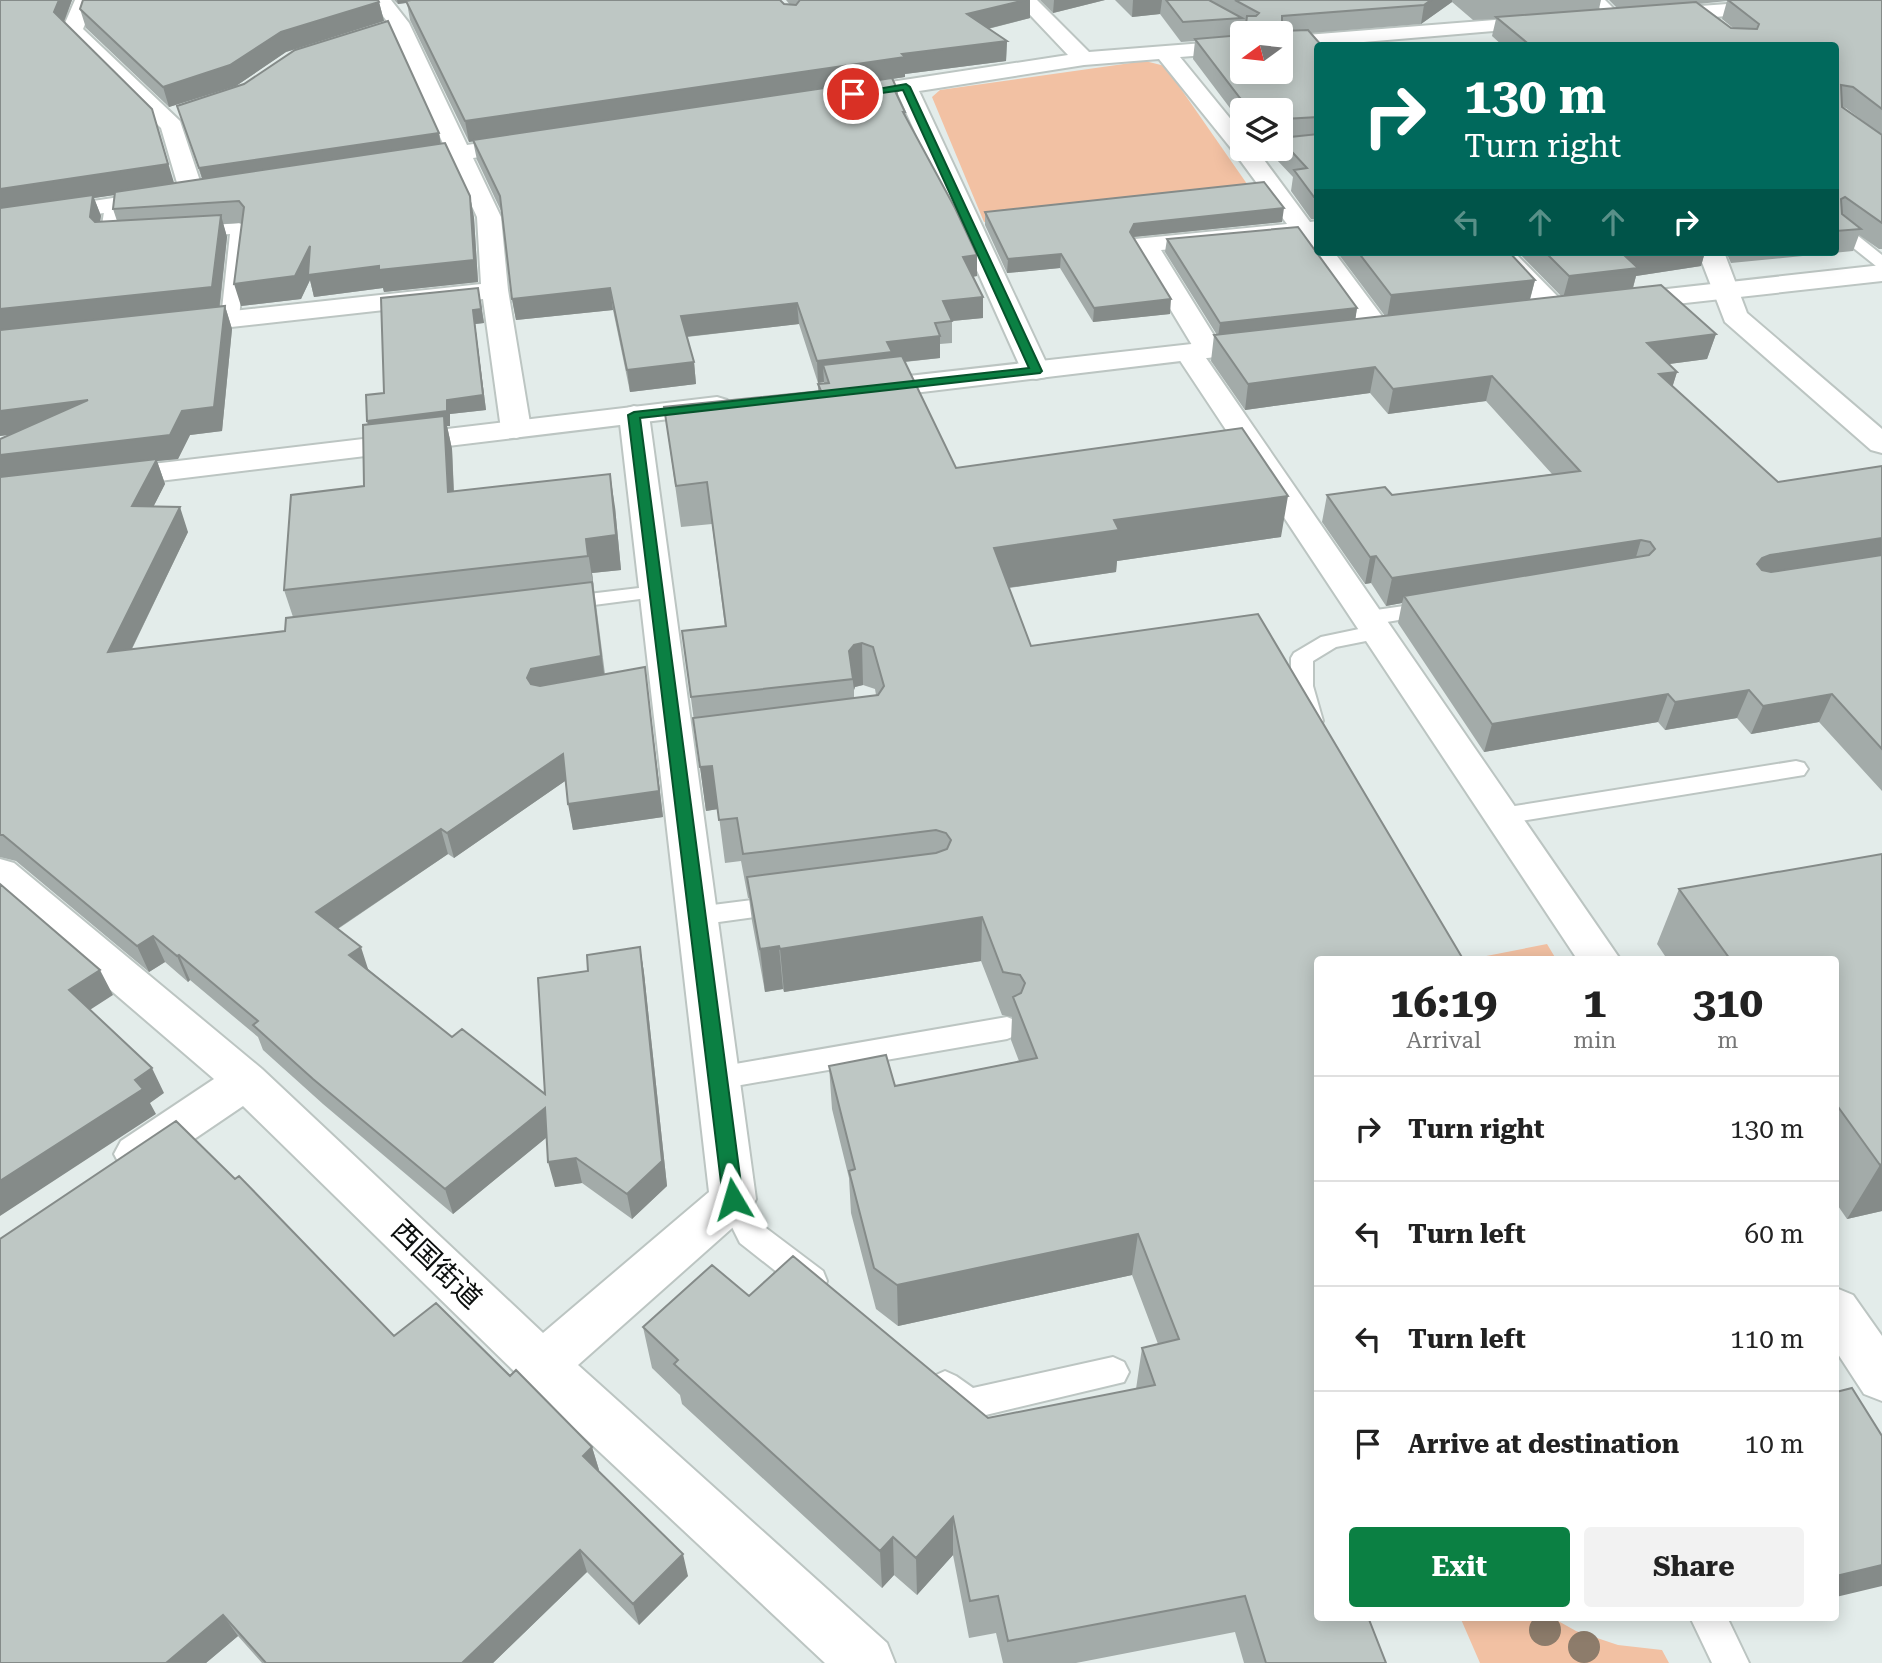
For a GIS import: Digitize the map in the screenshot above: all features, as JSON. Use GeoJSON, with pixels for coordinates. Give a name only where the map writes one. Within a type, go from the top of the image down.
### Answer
{"type":"FeatureCollection","features":[{"type":"Feature","properties":{"kind":"street"},"geometry":{"type":"LineString","coordinates":[[85,0],[72,30],[169,115],[192,193]]}},
{"type":"Feature","properties":{"kind":"street"},"geometry":{"type":"LineString","coordinates":[[1026,0],[1084,59]]}},
{"type":"Feature","properties":{"kind":"street"},"geometry":{"type":"LineString","coordinates":[[1594,10],[1616,17],[1865,0]]}},
{"type":"Feature","properties":{"kind":"street"},"geometry":{"type":"LineString","coordinates":[[1435,7],[1475,42]]}},
{"type":"Feature","properties":{"kind":"street"},"geometry":{"type":"LineString","coordinates":[[1696,13],[1719,29]]}},
{"type":"Feature","properties":{"kind":"street"},"geometry":{"type":"LineString","coordinates":[[395,15],[489,217],[495,290],[516,429]]}},
{"type":"Feature","properties":{"kind":"street"},"geometry":{"type":"LineString","coordinates":[[1293,42],[1564,21]]}},
{"type":"Feature","properties":{"kind":"street"},"geometry":{"type":"LineString","coordinates":[[825,99],[1084,59],[1230,48]]}},
{"type":"Feature","properties":{"kind":"street"},"geometry":{"type":"LineString","coordinates":[[1165,53],[1230,126]]}},
{"type":"Feature","properties":{"kind":"street"},"geometry":{"type":"LineString","coordinates":[[906,87],[1036,371]]}},
{"type":"Feature","properties":{"kind":"street"},"geometry":{"type":"LineString","coordinates":[[381,165],[542,141]]}},
{"type":"Feature","properties":{"kind":"street"},"geometry":{"type":"LineString","coordinates":[[1259,161],[1314,239]]}},
{"type":"Feature","properties":{"kind":"street"},"geometry":{"type":"LineString","coordinates":[[0,222],[219,189]]}},
{"type":"Feature","properties":{"kind":"street"},"geometry":{"type":"LineString","coordinates":[[1314,240],[1144,244],[1199,352],[1374,625],[1597,956]]}},
{"type":"Feature","properties":{"kind":"street"},"geometry":{"type":"LineString","coordinates":[[1326,256],[1379,331]]}},
{"type":"Feature","properties":{"kind":"street"},"geometry":{"type":"LineString","coordinates":[[1504,256],[1564,309],[1882,273]]}},
{"type":"Feature","properties":{"kind":"street"},"geometry":{"type":"LineString","coordinates":[[1716,256],[1724,290],[1735,316],[1882,444]]}},
{"type":"Feature","properties":{"kind":"street"},"geometry":{"type":"LineString","coordinates":[[151,327],[495,290]]}},
{"type":"Feature","properties":{"kind":"street"},"geometry":{"type":"LineString","coordinates":[[842,392],[1287,341]]}},
{"type":"Feature","properties":{"kind":"street"},"geometry":{"type":"LineString","coordinates":[[80,482],[745,403]]}},
{"type":"Feature","properties":{"kind":"street"},"geometry":{"type":"LineString","coordinates":[[542,1365],[733,1199],[697,916],[690,751],[654,681],[656,592],[634,415]]}},
{"type":"Feature","properties":{"kind":"street","name":"西国街道"},"geometry":{"type":"LineString","coordinates":[[0,873],[246,1081],[542,1365],[867,1663]]}},
{"type":"Feature","properties":{"kind":"street"},"geometry":{"type":"LineString","coordinates":[[100,1178],[246,1081]]}},
{"type":"Feature","properties":{"kind":"street"},"geometry":{"type":"LineString","coordinates":[[1839,1314],[1882,1378]]}},
{"type":"Feature","properties":{"kind":"lane"},"geometry":{"type":"LineString","coordinates":[[1182,0],[1230,24]]}},
{"type":"Feature","properties":{"kind":"lane"},"geometry":{"type":"LineString","coordinates":[[113,205],[108,239],[134,237]]}},
{"type":"Feature","properties":{"kind":"lane"},"geometry":{"type":"LineString","coordinates":[[173,233],[239,228],[230,319]]}},
{"type":"Feature","properties":{"kind":"lane"},"geometry":{"type":"LineString","coordinates":[[1839,228],[1882,263]]}},
{"type":"Feature","properties":{"kind":"lane"},"geometry":{"type":"LineString","coordinates":[[548,605],[656,592]]}},
{"type":"Feature","properties":{"kind":"lane"},"geometry":{"type":"LineString","coordinates":[[1326,746],[1312,722],[1302,686],[1302,658],[1329,642],[1374,625],[1448,606]]}},
{"type":"Feature","properties":{"kind":"lane"},"geometry":{"type":"LineString","coordinates":[[1502,816],[1796,769]]}},
{"type":"Feature","properties":{"kind":"lane"},"geometry":{"type":"LineString","coordinates":[[697,916],[803,902]]}},
{"type":"Feature","properties":{"kind":"lane"},"geometry":{"type":"LineString","coordinates":[[718,1078],[1007,1028]]}},
{"type":"Feature","properties":{"kind":"lane"},"geometry":{"type":"LineString","coordinates":[[733,1199],[751,1234],[838,1302]]}},
{"type":"Feature","properties":{"kind":"lane"},"geometry":{"type":"LineString","coordinates":[[925,1370],[969,1404],[1113,1372]]}},
{"type":"Feature","properties":{"kind":"lane"},"geometry":{"type":"LineString","coordinates":[[1710,1621],[1731,1663]]}},
{"type":"Feature","properties":{"kind":"shaded area"},"geometry":{"type":"Polygon","coordinates":[[[1145,61],[1165,66],[1254,194],[984,222],[932,97],[940,90],[1145,61]]]}},
{"type":"Feature","properties":{"kind":"shaded area"},"geometry":{"type":"Polygon","coordinates":[[[1547,944],[1554,956],[1486,956],[1547,944]]]}},
{"type":"Feature","properties":{"kind":"shaded area"},"geometry":{"type":"Polygon","coordinates":[[[1462,1621],[1558,1621],[1576,1631],[1618,1645],[1662,1650],[1669,1663],[1480,1663],[1462,1621]]]}},
{"type":"Feature","properties":{"kind":"building"},"geometry":{"type":"Polygon","coordinates":[[[0,0],[59,0],[54,12],[152,109],[168,164],[0,189],[0,0]]]}},
{"type":"Feature","properties":{"kind":"building"},"geometry":{"type":"Polygon","coordinates":[[[83,0],[379,2],[281,32],[230,65],[163,87],[80,9],[83,0]]]}},
{"type":"Feature","properties":{"kind":"building"},"geometry":{"type":"Polygon","coordinates":[[[780,0],[784,4],[796,5],[800,0],[1026,0],[967,14],[1007,41],[902,54],[905,57],[465,121],[406,1],[780,0]]]}},
{"type":"Feature","properties":{"kind":"building"},"geometry":{"type":"Polygon","coordinates":[[[1166,0],[1209,0],[1242,18],[1183,22],[1166,0]]]}},
{"type":"Feature","properties":{"kind":"building"},"geometry":{"type":"Polygon","coordinates":[[[1235,0],[1431,0],[1424,5],[1282,16],[1282,21],[1246,21],[1247,16],[1256,16],[1259,13],[1235,0]]]}},
{"type":"Feature","properties":{"kind":"building"},"geometry":{"type":"Polygon","coordinates":[[[1728,0],[1882,0],[1882,109],[1853,87],[1841,85],[1842,107],[1882,135],[1882,223],[1845,197],[1841,199],[1842,214],[1861,229],[1839,231],[1839,42],[1526,42],[1496,17],[1696,2],[1731,28],[1757,29],[1759,24],[1728,0]]]}},
{"type":"Feature","properties":{"kind":"building"},"geometry":{"type":"Polygon","coordinates":[[[388,21],[439,133],[199,168],[177,106],[244,84],[295,50],[388,21]]]}},
{"type":"Feature","properties":{"kind":"building"},"geometry":{"type":"Polygon","coordinates":[[[1308,30],[1318,42],[1314,42],[1314,117],[1293,118],[1293,98],[1240,98],[1195,39],[1230,36],[1230,84],[1293,84],[1293,31],[1308,30]]]}},
{"type":"Feature","properties":{"kind":"building"},"geometry":{"type":"Polygon","coordinates":[[[892,78],[903,112],[977,255],[963,257],[983,297],[943,301],[952,321],[935,323],[940,336],[887,342],[892,352],[817,361],[797,303],[681,316],[694,362],[627,370],[610,288],[512,299],[500,196],[473,140],[892,78]]]}},
{"type":"Feature","properties":{"kind":"building"},"geometry":{"type":"Polygon","coordinates":[[[1314,134],[1314,197],[1294,170],[1307,168],[1293,153],[1293,137],[1314,134]]]}},
{"type":"Feature","properties":{"kind":"building"},"geometry":{"type":"Polygon","coordinates":[[[445,143],[470,196],[474,260],[379,270],[379,266],[308,275],[310,246],[295,276],[234,284],[244,207],[239,201],[113,209],[115,192],[445,143]]]}},
{"type":"Feature","properties":{"kind":"building"},"geometry":{"type":"Polygon","coordinates":[[[1264,182],[1284,208],[1134,224],[1130,232],[1171,299],[1094,308],[1061,254],[1008,259],[985,212],[1264,182]]]}},
{"type":"Feature","properties":{"kind":"building"},"geometry":{"type":"Polygon","coordinates":[[[93,195],[90,217],[95,222],[221,215],[212,287],[0,309],[0,208],[93,195]]]}},
{"type":"Feature","properties":{"kind":"building"},"geometry":{"type":"Polygon","coordinates":[[[1298,227],[1314,249],[1314,256],[1319,256],[1357,308],[1220,323],[1167,239],[1298,227]]]}},
{"type":"Feature","properties":{"kind":"building"},"geometry":{"type":"Polygon","coordinates":[[[1361,256],[1513,256],[1535,280],[1391,295],[1361,256]]]}},
{"type":"Feature","properties":{"kind":"building"},"geometry":{"type":"Polygon","coordinates":[[[1549,256],[1625,256],[1638,268],[1569,276],[1549,256]]]}},
{"type":"Feature","properties":{"kind":"building"},"geometry":{"type":"Polygon","coordinates":[[[1661,285],[1716,334],[1647,343],[1677,372],[1659,374],[1778,482],[1882,466],[1882,538],[1770,555],[1757,564],[1762,570],[1771,572],[1882,555],[1882,749],[1832,694],[1763,706],[1749,690],[1675,702],[1668,694],[1492,724],[1404,596],[1649,555],[1655,549],[1650,542],[1641,540],[1392,578],[1376,556],[1370,557],[1327,495],[1385,487],[1392,495],[1580,471],[1492,376],[1393,389],[1375,367],[1248,384],[1214,335],[1661,285]]]}},
{"type":"Feature","properties":{"kind":"building"},"geometry":{"type":"Polygon","coordinates":[[[478,288],[481,309],[473,310],[483,395],[447,400],[447,411],[367,421],[366,395],[384,393],[381,298],[478,288]]]}},
{"type":"Feature","properties":{"kind":"building"},"geometry":{"type":"Polygon","coordinates":[[[225,306],[214,407],[182,411],[170,435],[0,455],[0,439],[88,400],[0,411],[0,330],[225,306]]]}},
{"type":"Feature","properties":{"kind":"building"},"geometry":{"type":"Polygon","coordinates":[[[902,356],[956,468],[1242,428],[1288,496],[1114,520],[1119,530],[994,548],[1031,646],[1258,614],[1461,956],[1314,956],[1314,1621],[1370,1621],[1386,1663],[1266,1663],[1245,1596],[1008,1641],[998,1596],[970,1601],[953,1517],[916,1558],[893,1537],[880,1551],[674,1364],[678,1360],[643,1327],[712,1265],[749,1296],[793,1256],[988,1418],[1155,1385],[1142,1348],[1179,1339],[1138,1234],[897,1285],[874,1268],[849,1171],[855,1169],[829,1066],[886,1055],[895,1086],[1037,1058],[1013,997],[1021,993],[1025,983],[1020,975],[1003,972],[982,917],[780,949],[779,946],[760,949],[747,877],[936,853],[947,849],[951,840],[946,833],[936,830],[743,854],[737,818],[719,820],[712,766],[700,767],[693,718],[878,695],[884,686],[873,647],[862,643],[854,645],[849,651],[853,679],[691,697],[682,631],[726,626],[707,482],[676,486],[664,407],[821,391],[818,384],[829,383],[823,365],[902,356]]]}},
{"type":"Feature","properties":{"kind":"building"},"geometry":{"type":"Polygon","coordinates":[[[444,416],[448,492],[610,474],[616,535],[586,539],[588,556],[284,590],[291,495],[364,486],[363,425],[444,416]]]}},
{"type":"Feature","properties":{"kind":"building"},"geometry":{"type":"Polygon","coordinates":[[[157,459],[132,506],[180,507],[108,652],[285,631],[286,618],[592,582],[601,656],[531,669],[527,678],[531,684],[540,686],[645,667],[659,791],[568,804],[563,754],[447,833],[441,829],[316,912],[361,947],[349,955],[452,1037],[462,1029],[545,1094],[538,978],[588,971],[587,955],[640,947],[662,1161],[627,1194],[576,1158],[548,1162],[545,1108],[445,1189],[313,1079],[253,1025],[258,1021],[179,955],[153,936],[137,946],[0,835],[0,477],[157,459]]]}},
{"type":"Feature","properties":{"kind":"building"},"geometry":{"type":"Polygon","coordinates":[[[1882,854],[1882,1164],[1880,1165],[1839,1108],[1839,956],[1728,956],[1679,889],[1882,854]]]}},
{"type":"Feature","properties":{"kind":"building"},"geometry":{"type":"Polygon","coordinates":[[[0,884],[100,970],[69,990],[152,1068],[135,1080],[143,1089],[0,1181],[0,884]]]}},
{"type":"Feature","properties":{"kind":"building"},"geometry":{"type":"Polygon","coordinates":[[[176,1121],[235,1179],[239,1176],[394,1336],[436,1303],[510,1376],[516,1370],[592,1447],[583,1456],[683,1554],[633,1604],[580,1550],[462,1663],[266,1663],[223,1615],[166,1663],[0,1663],[0,1239],[176,1121]]]}},
{"type":"Feature","properties":{"kind":"building"},"geometry":{"type":"Polygon","coordinates":[[[1852,1388],[1882,1436],[1882,1565],[1839,1575],[1839,1391],[1852,1388]]]}},
{"type":"Feature","properties":{"kind":"route"},"geometry":{"type":"LineString","coordinates":[[733,1199],[634,415],[1036,371],[906,87],[853,94]]}}]}
